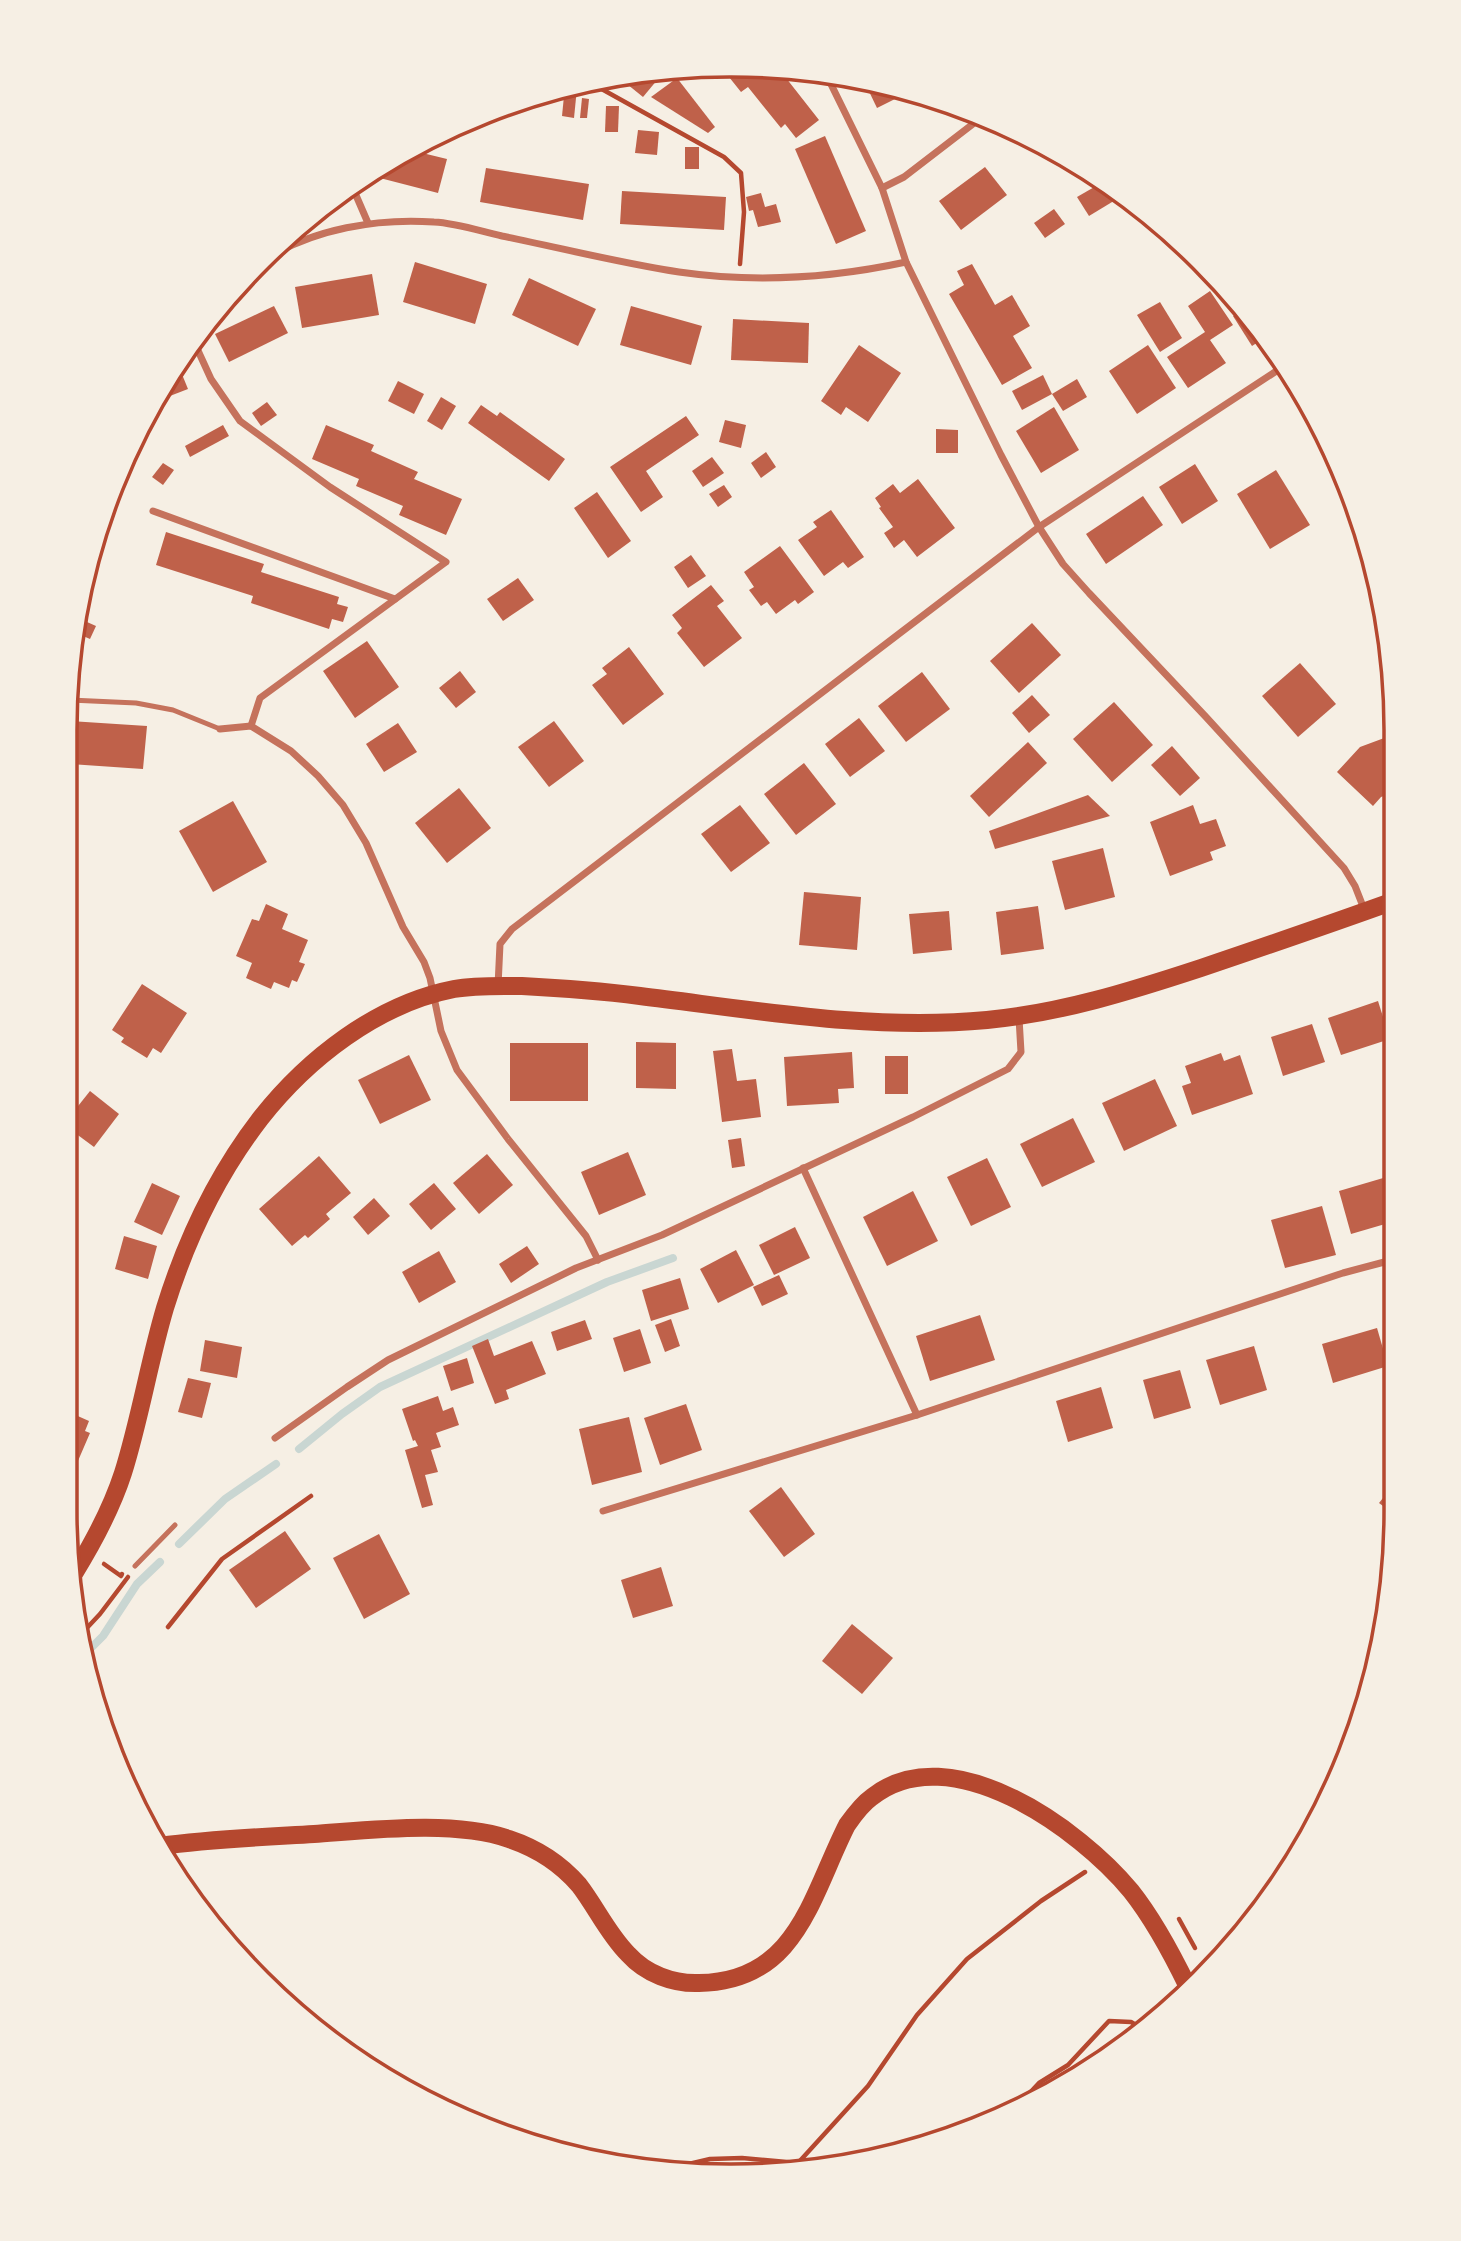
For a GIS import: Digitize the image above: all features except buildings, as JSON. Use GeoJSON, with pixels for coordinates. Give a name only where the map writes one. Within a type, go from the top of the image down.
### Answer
{"type":"FeatureCollection","features":[{"type":"Feature","properties":{"kind":"main road"},"geometry":{"type":"LineString","coordinates":[[79,1565],[122,1476],[165,1309],[180,1265],[202,1213],[236,1153],[285,1090],[318,1059],[371,1022],[414,1000],[457,988],[498,986],[597,991],[806,1017],[883,1023],[953,1023],[1019,1016],[1087,1003],[1384,905]]}},
{"type":"Feature","properties":{"kind":"main road"},"geometry":{"type":"LineString","coordinates":[[170,1845],[407,1829],[449,1829],[505,1837],[542,1853],[578,1884],[629,1957],[662,1978],[683,1984],[729,1980],[770,1961],[801,1926],[838,1843],[858,1810],[872,1796],[888,1787],[925,1777],[965,1780],[987,1787],[1040,1813],[1102,1861],[1143,1908],[1168,1947],[1185,1980]]}},
{"type":"Feature","properties":{"kind":"street"},"geometry":{"type":"LineString","coordinates":[[832,86],[882,188],[906,262],[1039,527],[1063,564],[1344,868],[1355,886],[1365,912]]}},
{"type":"Feature","properties":{"kind":"street"},"geometry":{"type":"LineString","coordinates":[[882,188],[904,177],[973,124]]}},
{"type":"Feature","properties":{"kind":"street"},"geometry":{"type":"LineString","coordinates":[[356,195],[368,223]]}},
{"type":"Feature","properties":{"kind":"street"},"geometry":{"type":"LineString","coordinates":[[294,244],[343,228],[368,223],[435,222],[679,272],[739,277],[818,276],[864,271],[906,262]]}},
{"type":"Feature","properties":{"kind":"street"},"geometry":{"type":"LineString","coordinates":[[198,351],[211,379],[240,421],[330,487],[446,562],[260,698],[251,726]]}},
{"type":"Feature","properties":{"kind":"street"},"geometry":{"type":"LineString","coordinates":[[498,986],[500,944],[512,929],[1039,527],[1276,371]]}},
{"type":"Feature","properties":{"kind":"street"},"geometry":{"type":"LineString","coordinates":[[153,511],[395,599]]}},
{"type":"Feature","properties":{"kind":"street"},"geometry":{"type":"LineString","coordinates":[[219,729],[251,726],[291,751],[318,776],[343,805],[366,843],[407,935],[424,962],[441,1031],[457,1070],[586,1236],[598,1260]]}},
{"type":"Feature","properties":{"kind":"street"},"geometry":{"type":"LineString","coordinates":[[275,1438],[388,1360],[576,1268],[662,1235],[913,1117],[1007,1069],[1021,1052],[1019,1016]]}},
{"type":"Feature","properties":{"kind":"street"},"geometry":{"type":"LineString","coordinates":[[803,1168],[917,1415]]}},
{"type":"Feature","properties":{"kind":"street"},"geometry":{"type":"LineString","coordinates":[[603,1511],[917,1415],[1384,1262]]}},
{"type":"Feature","properties":{"kind":"lane"},"geometry":{"type":"LineString","coordinates":[[78,700],[136,703],[173,710],[219,729]]}},
{"type":"Feature","properties":{"kind":"lane"},"geometry":{"type":"LineString","coordinates":[[135,1566],[175,1525]]}},
{"type":"Feature","properties":{"kind":"path"},"geometry":{"type":"LineString","coordinates":[[603,90],[724,157],[741,173],[744,212],[739,277]]}},
{"type":"Feature","properties":{"kind":"path"},"geometry":{"type":"LineString","coordinates":[[168,1627],[222,1559],[311,1496]]}},
{"type":"Feature","properties":{"kind":"path"},"geometry":{"type":"LineString","coordinates":[[88,1627],[135,1566]]}},
{"type":"Feature","properties":{"kind":"path"},"geometry":{"type":"LineString","coordinates":[[802,2160],[868,2086],[917,2015],[967,1959],[1041,1901],[1102,1861]]}},
{"type":"Feature","properties":{"kind":"path"},"geometry":{"type":"LineString","coordinates":[[1034,2089],[1068,2065],[1109,2021],[1134,2024]]}},
{"type":"Feature","properties":{"kind":"path"},"geometry":{"type":"LineString","coordinates":[[693,2163],[731,2158],[783,2162]]}},
{"type":"Feature","properties":{"kind":"waterway"},"geometry":{"type":"LineString","coordinates":[[299,1449],[380,1387],[607,1282],[673,1258]]}},
{"type":"Feature","properties":{"kind":"waterway"},"geometry":{"type":"LineString","coordinates":[[179,1544],[225,1499],[276,1464]]}},
{"type":"Feature","properties":{"kind":"waterway"},"geometry":{"type":"LineString","coordinates":[[92,1647],[103,1636],[137,1584],[160,1562]]}}]}
